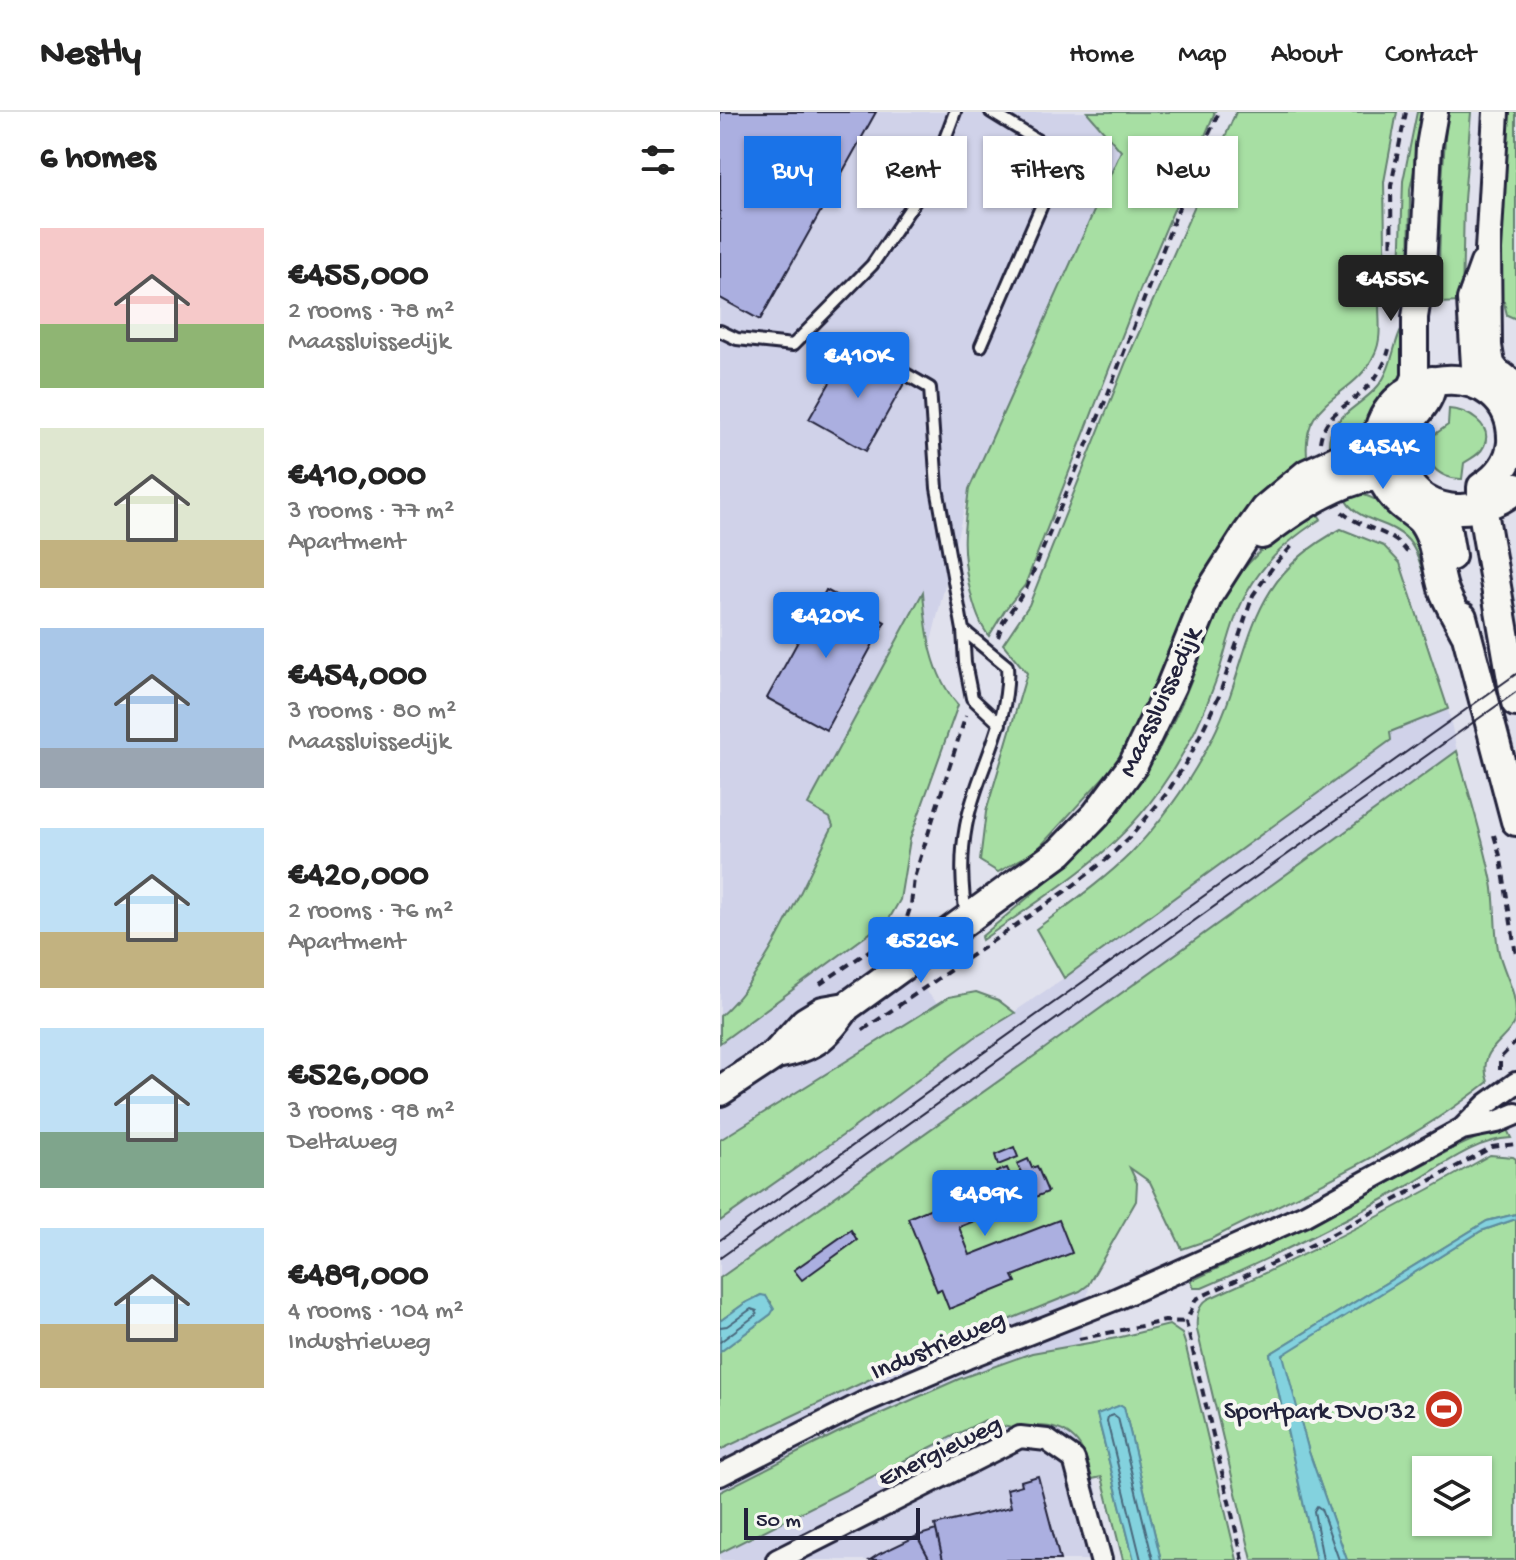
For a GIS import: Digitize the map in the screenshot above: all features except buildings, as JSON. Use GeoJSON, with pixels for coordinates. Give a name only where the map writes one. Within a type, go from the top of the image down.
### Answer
{"type":"FeatureCollection","features":[{"type":"Feature","properties":{"kind":"main road"},"geometry":{"type":"LineString","coordinates":[[1394,478],[1377,455],[1379,434],[1393,406],[1420,386],[1451,379],[1504,395],[1513,430],[1511,449],[1504,467],[1482,487],[1501,497]]}},
{"type":"Feature","properties":{"kind":"main road"},"geometry":{"type":"LineString","coordinates":[[1420,386],[1429,398],[1410,419],[1402,436],[1393,497],[1429,512],[1445,524],[1504,826]]}},
{"type":"Feature","properties":{"kind":"main road","name":"Maassluissedijk"},"geometry":{"type":"LineString","coordinates":[[1334,489],[1359,450],[1379,434]]}},
{"type":"Feature","properties":{"kind":"main road","name":"Maassluissedijk"},"geometry":{"type":"LineString","coordinates":[[720,1091],[776,1054],[803,1049],[817,1040],[833,1026],[846,1007],[1060,852],[1096,815],[1133,765],[1171,686],[1208,595],[1265,509],[1307,474],[1334,489],[1369,476],[1394,478]]}},
{"type":"Feature","properties":{"kind":"main road"},"geometry":{"type":"LineString","coordinates":[[1429,512],[1455,510],[1501,497]]}},
{"type":"Feature","properties":{"kind":"main road"},"geometry":{"type":"LineString","coordinates":[[1501,497],[1506,581],[1503,615],[1516,702]]}},
{"type":"Feature","properties":{"kind":"street"},"geometry":{"type":"LineString","coordinates":[[1420,386],[1429,317],[1423,268],[1429,146],[1435,112]]}},
{"type":"Feature","properties":{"kind":"street"},"geometry":{"type":"LineString","coordinates":[[1496,112],[1488,250],[1470,299],[1474,366],[1504,395]]}},
{"type":"Feature","properties":{"kind":"street"},"geometry":{"type":"LineString","coordinates":[[1462,1129],[1487,1104],[1516,1083]]}},
{"type":"Feature","properties":{"kind":"street"},"geometry":{"type":"LineString","coordinates":[[1462,1129],[1497,1122],[1516,1114]]}},
{"type":"Feature","properties":{"kind":"street","name":"Industrieweg"},"geometry":{"type":"LineString","coordinates":[[720,1475],[862,1403],[1305,1215],[1462,1129]]}},
{"type":"Feature","properties":{"kind":"street","name":"Energieweg"},"geometry":{"type":"LineString","coordinates":[[777,1560],[1020,1437],[1047,1440],[1074,1459],[1101,1560]]}},
{"type":"Feature","properties":{"kind":"lane"},"geometry":{"type":"LineString","coordinates":[[720,331],[737,339],[793,345],[872,265],[930,179],[955,112]]}},
{"type":"Feature","properties":{"kind":"lane"},"geometry":{"type":"LineString","coordinates":[[981,346],[1063,156],[991,112]]}},
{"type":"Feature","properties":{"kind":"lane"},"geometry":{"type":"LineString","coordinates":[[859,347],[930,388],[937,488],[972,698],[1000,724]]}},
{"type":"Feature","properties":{"kind":"lane"},"geometry":{"type":"LineString","coordinates":[[963,630],[1007,666],[1009,688],[966,824],[960,877],[967,920]]}},
{"type":"Feature","properties":{"kind":"path"},"geometry":{"type":"LineString","coordinates":[[991,653],[1003,622],[1032,575],[1106,399],[1197,160],[1219,112]]}},
{"type":"Feature","properties":{"kind":"path"},"geometry":{"type":"LineString","coordinates":[[1392,302],[1391,186],[1406,112]]}},
{"type":"Feature","properties":{"kind":"path"},"geometry":{"type":"LineString","coordinates":[[1391,342],[1383,366],[1369,386],[1336,411],[1324,425],[1320,448],[1334,489],[1350,519],[1391,536],[1402,544],[1411,557]]}},
{"type":"Feature","properties":{"kind":"path"},"geometry":{"type":"LineString","coordinates":[[904,927],[911,905],[914,878],[972,698]]}},
{"type":"Feature","properties":{"kind":"path"},"geometry":{"type":"LineString","coordinates":[[1504,826],[1501,859],[1516,955]]}},
{"type":"Feature","properties":{"kind":"path"},"geometry":{"type":"LineString","coordinates":[[1243,1560],[1186,1322],[1196,1299],[1318,1242],[1492,1147],[1516,1144]]}},
{"type":"Feature","properties":{"kind":"shaded area"},"geometry":{"type":"Polygon","coordinates":[[[720,112],[1139,112],[1112,172],[1112,136],[983,136],[983,208],[1096,208],[969,489],[861,922],[943,1009],[967,1044],[1064,978],[1390,740],[1390,732],[1448,709],[1457,751],[1044,1049],[1099,1235],[1072,1377],[1112,1560],[720,1560],[720,112]]]}},
{"type":"Feature","properties":{"kind":"green space"},"geometry":{"type":"Polygon","coordinates":[[[1087,112],[1215,112],[1205,136],[1128,136],[1128,208],[1175,208],[1025,585],[989,636],[973,602],[967,572],[964,533],[969,489],[1095,208],[1112,208],[1112,171],[1121,151],[1112,141],[1112,136],[1108,136],[1087,112]]]}},
{"type":"Feature","properties":{"kind":"green space"},"geometry":{"type":"Polygon","coordinates":[[[1236,112],[1397,112],[1384,182],[1386,302],[1379,304],[1379,342],[1366,369],[1319,411],[1311,424],[1307,442],[1308,465],[1248,512],[1228,536],[1191,601],[1140,726],[1111,769],[1037,850],[998,872],[980,861],[986,812],[1027,673],[1003,644],[1029,605],[1126,362],[1194,208],[1238,208],[1238,136],[1225,136],[1236,112]]]}},
{"type":"Feature","properties":{"kind":"green space"},"geometry":{"type":"Polygon","coordinates":[[[1417,112],[1427,112],[1410,189],[1409,303],[1399,303],[1403,181],[1417,112]]]}},
{"type":"Feature","properties":{"kind":"green space"},"geometry":{"type":"Polygon","coordinates":[[[1447,112],[1471,112],[1464,200],[1462,302],[1438,303],[1441,195],[1447,112]]]}},
{"type":"Feature","properties":{"kind":"green space"},"geometry":{"type":"Polygon","coordinates":[[[1502,112],[1516,112],[1516,319],[1507,315],[1504,302],[1495,302],[1502,112]]]}},
{"type":"Feature","properties":{"kind":"green space"},"geometry":{"type":"Polygon","coordinates":[[[1405,324],[1405,367],[1400,382],[1361,435],[1330,453],[1332,431],[1344,415],[1378,386],[1405,324]]]}},
{"type":"Feature","properties":{"kind":"green space"},"geometry":{"type":"Polygon","coordinates":[[[1449,409],[1471,416],[1485,432],[1482,449],[1464,463],[1462,479],[1446,476],[1429,461],[1431,437],[1448,425],[1449,409]]]}},
{"type":"Feature","properties":{"kind":"green space"},"geometry":{"type":"Polygon","coordinates":[[[1355,492],[1387,506],[1408,526],[1420,553],[1427,587],[1412,545],[1400,533],[1355,511],[1343,495],[1355,492]]]}},
{"type":"Feature","properties":{"kind":"green space"},"geometry":{"type":"Polygon","coordinates":[[[1315,510],[1321,519],[1293,539],[1269,562],[1241,603],[1218,675],[1198,724],[1178,762],[1144,811],[1080,872],[982,940],[981,937],[1089,842],[1127,798],[1171,726],[1216,616],[1234,582],[1261,551],[1315,510]]]}},
{"type":"Feature","properties":{"kind":"green space"},"geometry":{"type":"Polygon","coordinates":[[[1341,529],[1384,546],[1400,563],[1448,709],[1390,732],[1391,740],[1064,978],[1036,929],[1120,863],[1162,817],[1198,764],[1222,717],[1265,600],[1283,574],[1307,551],[1341,529]]]}},
{"type":"Feature","properties":{"kind":"green space"},"geometry":{"type":"Polygon","coordinates":[[[923,592],[928,637],[936,666],[958,705],[910,839],[900,900],[889,919],[720,1043],[720,1016],[738,998],[769,952],[833,826],[830,818],[808,805],[923,592]]]}},
{"type":"Feature","properties":{"kind":"green space"},"geometry":{"type":"Polygon","coordinates":[[[1457,751],[1488,866],[1498,949],[1512,989],[1516,1013],[1509,1031],[1487,1059],[1485,1069],[1488,1082],[1423,1128],[1354,1167],[1211,1239],[1182,1249],[1150,1182],[1130,1168],[1137,1183],[1136,1201],[1088,1285],[1080,1291],[921,1355],[720,1450],[720,1352],[771,1314],[771,1302],[761,1295],[720,1321],[720,1278],[1457,751]]]}},
{"type":"Feature","properties":{"kind":"green space"},"geometry":{"type":"Polygon","coordinates":[[[976,992],[998,1000],[1015,1013],[974,1038],[852,1129],[720,1221],[720,1140],[949,997],[976,992]]]}},
{"type":"Feature","properties":{"kind":"green space"},"geometry":{"type":"Polygon","coordinates":[[[1505,1125],[1511,1138],[1483,1144],[1456,1156],[1406,1187],[1306,1240],[1202,1288],[1194,1288],[1191,1281],[1505,1125]]]}},
{"type":"Feature","properties":{"kind":"green space"},"geometry":{"type":"Polygon","coordinates":[[[1490,1155],[1516,1159],[1516,1214],[1487,1221],[1270,1354],[1316,1560],[1252,1560],[1197,1330],[1199,1309],[1208,1299],[1351,1231],[1490,1155]]]}},
{"type":"Feature","properties":{"kind":"green space"},"geometry":{"type":"Polygon","coordinates":[[[1516,1219],[1516,1560],[1347,1560],[1309,1452],[1282,1355],[1481,1231],[1516,1219]]]}},
{"type":"Feature","properties":{"kind":"green space"},"geometry":{"type":"Polygon","coordinates":[[[1169,1325],[1182,1334],[1185,1343],[1237,1560],[1161,1560],[1124,1407],[1121,1405],[1097,1414],[1134,1560],[1123,1560],[1102,1477],[1092,1479],[1085,1456],[1075,1439],[1058,1429],[1034,1426],[1011,1428],[985,1420],[720,1553],[720,1492],[837,1433],[959,1379],[1032,1353],[1169,1325]]]}},
{"type":"Feature","properties":{"kind":"water"},"geometry":{"type":"Polygon","coordinates":[[[1516,1214],[1516,1219],[1481,1231],[1283,1355],[1309,1452],[1347,1560],[1316,1560],[1270,1354],[1487,1221],[1516,1214]]]}},
{"type":"Feature","properties":{"kind":"water"},"geometry":{"type":"Polygon","coordinates":[[[761,1295],[766,1296],[774,1309],[771,1314],[720,1352],[720,1321],[761,1295]]]}},
{"type":"Feature","properties":{"kind":"water"},"geometry":{"type":"Polygon","coordinates":[[[1121,1405],[1124,1407],[1161,1560],[1134,1560],[1097,1414],[1121,1405]]]}},
{"type":"Feature","properties":{"kind":"tram line"},"geometry":{"type":"LineString","coordinates":[[720,1240],[1516,674]]}},
{"type":"Feature","properties":{"kind":"tram line"},"geometry":{"type":"LineString","coordinates":[[720,1258],[1516,692]]}},
{"type":"Feature","properties":{"kind":"place","name":"Sportpark DVO'32"},"geometry":{"type":"Point","coordinates":[1444,1409]}}]}
